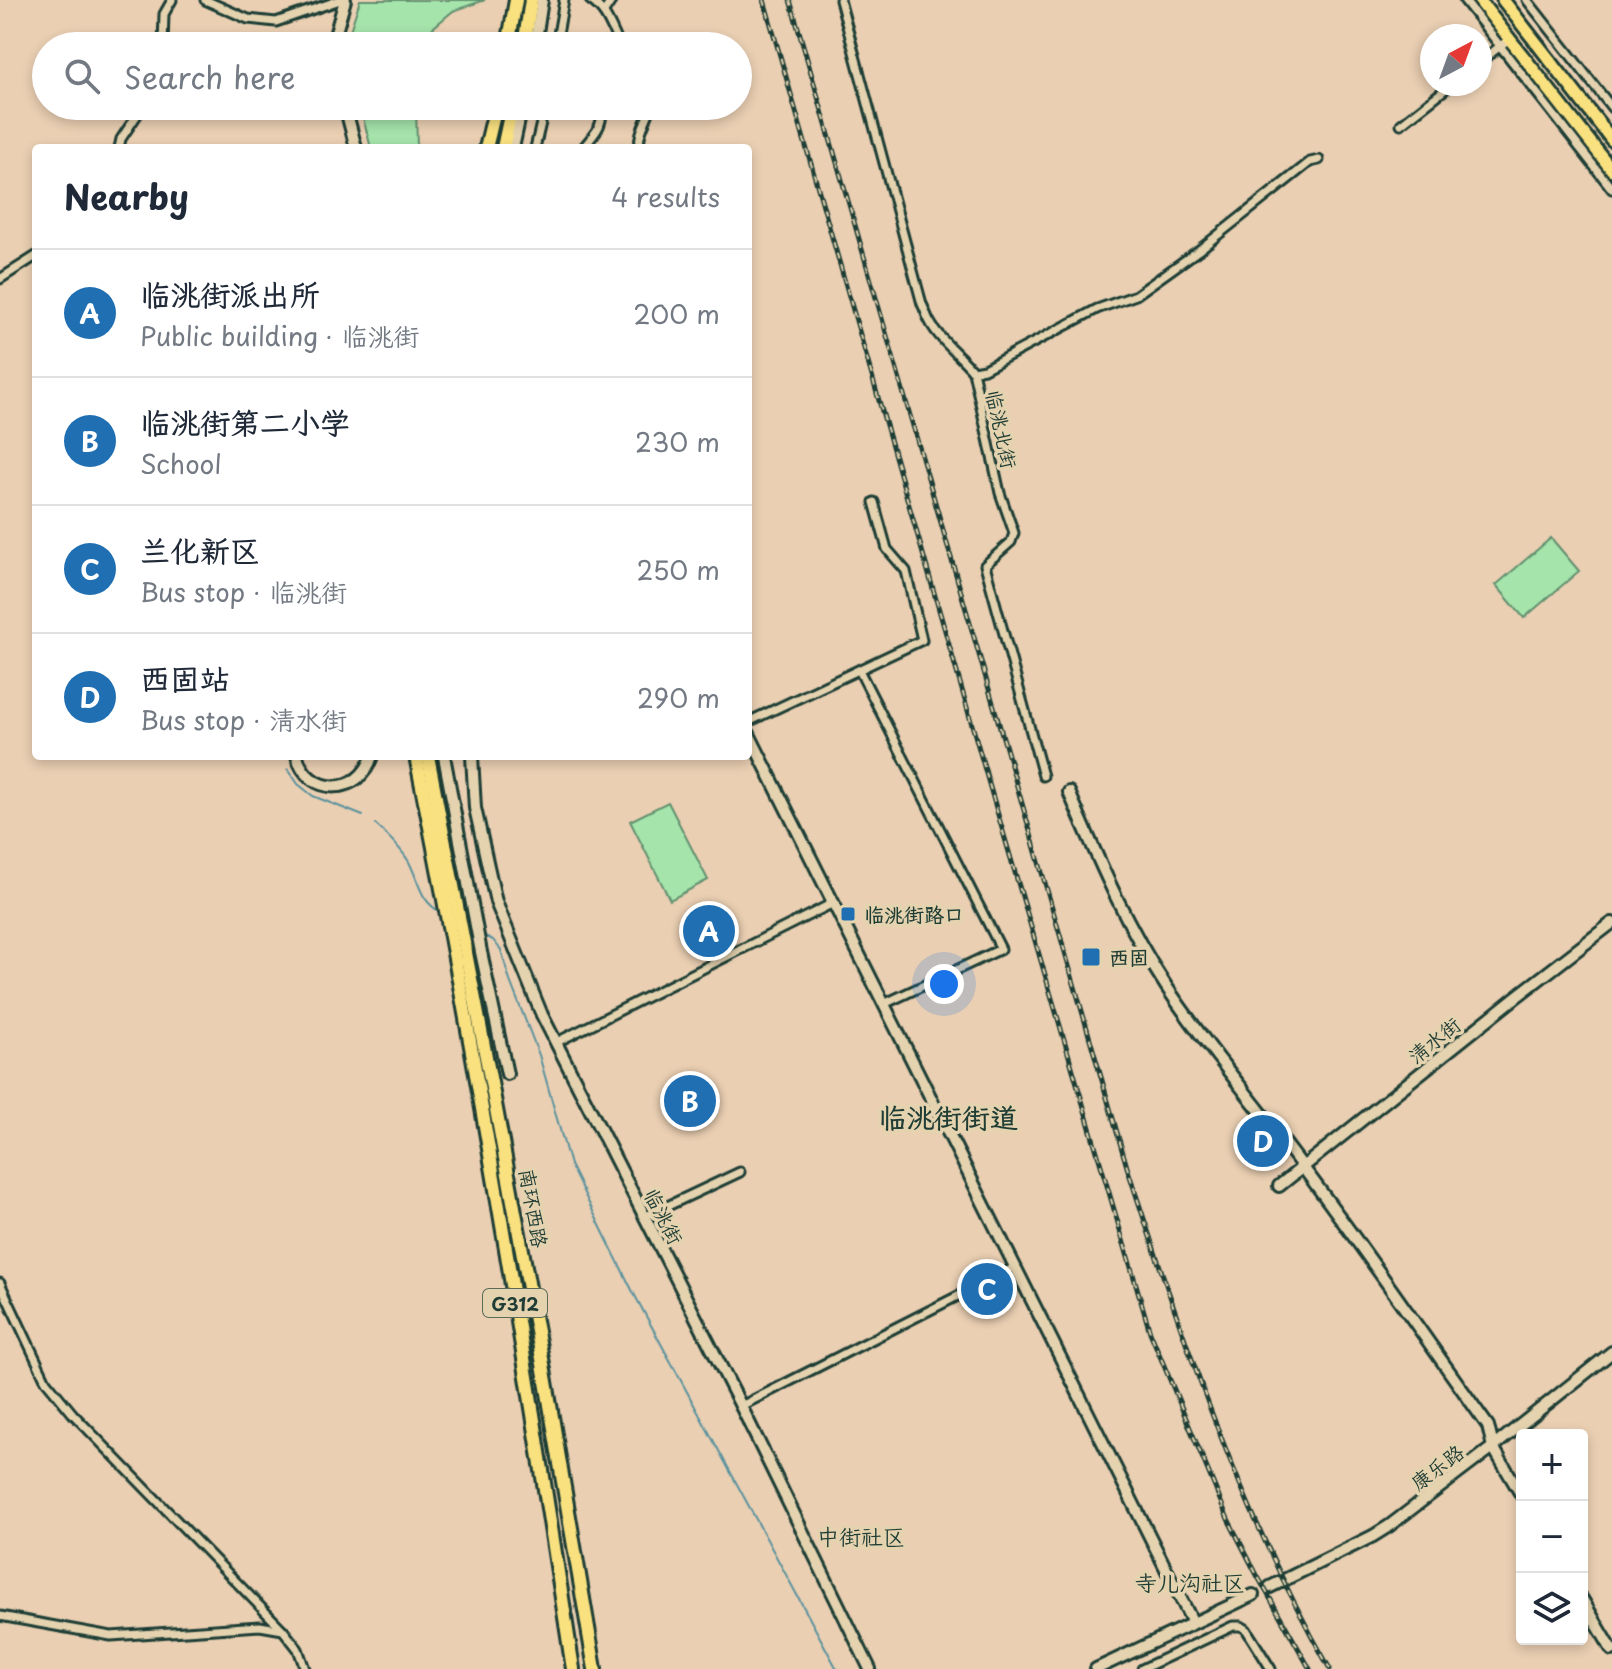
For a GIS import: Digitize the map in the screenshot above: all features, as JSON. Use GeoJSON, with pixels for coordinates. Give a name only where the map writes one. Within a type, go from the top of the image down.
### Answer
{"type":"FeatureCollection","features":[{"type":"Feature","properties":{"kind":"highway"},"geometry":{"type":"LineString","coordinates":[[510,32],[516,0]]}},
{"type":"Feature","properties":{"kind":"highway"},"geometry":{"type":"LineString","coordinates":[[526,32],[531,0]]}},
{"type":"Feature","properties":{"kind":"highway"},"geometry":{"type":"LineString","coordinates":[[487,144],[493,120]]}},
{"type":"Feature","properties":{"kind":"highway"},"geometry":{"type":"LineString","coordinates":[[504,144],[509,120]]}},
{"type":"Feature","properties":{"kind":"highway","name":"南环西路"},"geometry":{"type":"LineString","coordinates":[[417,760],[458,939],[543,1364],[595,1669]]}},
{"type":"Feature","properties":{"kind":"highway","name":"南环西路"},"geometry":{"type":"LineString","coordinates":[[429,760],[573,1669]]}},
{"type":"Feature","properties":{"kind":"main road"},"geometry":{"type":"LineString","coordinates":[[1479,0],[1505,42],[1612,170]]}},
{"type":"Feature","properties":{"kind":"main road"},"geometry":{"type":"LineString","coordinates":[[1503,0],[1612,140]]}},
{"type":"Feature","properties":{"kind":"main road"},"geometry":{"type":"LineString","coordinates":[[527,1366],[543,1364]]}},
{"type":"Feature","properties":{"kind":"street"},"geometry":{"type":"LineString","coordinates":[[163,32],[164,14],[172,0]]}},
{"type":"Feature","properties":{"kind":"street"},"geometry":{"type":"LineString","coordinates":[[205,0],[248,19],[276,22],[343,0]]}},
{"type":"Feature","properties":{"kind":"street"},"geometry":{"type":"LineString","coordinates":[[336,32],[343,0]]}},
{"type":"Feature","properties":{"kind":"street"},"geometry":{"type":"LineString","coordinates":[[537,32],[542,0]]}},
{"type":"Feature","properties":{"kind":"street"},"geometry":{"type":"LineString","coordinates":[[558,32],[564,0]]}},
{"type":"Feature","properties":{"kind":"street"},"geometry":{"type":"LineString","coordinates":[[590,0],[604,12],[613,32]]}},
{"type":"Feature","properties":{"kind":"street"},"geometry":{"type":"LineString","coordinates":[[604,12],[612,0]]}},
{"type":"Feature","properties":{"kind":"street","name":"临洮北街"},"geometry":{"type":"LineString","coordinates":[[840,0],[922,304],[940,336],[973,371],[1000,493],[1014,533],[1011,542],[985,565],[1043,776]]}},
{"type":"Feature","properties":{"kind":"street"},"geometry":{"type":"LineString","coordinates":[[1464,0],[1505,42],[1612,189]]}},
{"type":"Feature","properties":{"kind":"street"},"geometry":{"type":"LineString","coordinates":[[1527,0],[1612,108]]}},
{"type":"Feature","properties":{"kind":"street"},"geometry":{"type":"LineString","coordinates":[[1492,52],[1505,42]]}},
{"type":"Feature","properties":{"kind":"street"},"geometry":{"type":"LineString","coordinates":[[1401,124],[1437,96]]}},
{"type":"Feature","properties":{"kind":"street"},"geometry":{"type":"LineString","coordinates":[[120,144],[134,120]]}},
{"type":"Feature","properties":{"kind":"street"},"geometry":{"type":"LineString","coordinates":[[349,120],[355,144]]}},
{"type":"Feature","properties":{"kind":"street"},"geometry":{"type":"LineString","coordinates":[[514,144],[519,120]]}},
{"type":"Feature","properties":{"kind":"street"},"geometry":{"type":"LineString","coordinates":[[536,144],[542,120]]}},
{"type":"Feature","properties":{"kind":"street"},"geometry":{"type":"LineString","coordinates":[[587,144],[596,134],[601,120]]}},
{"type":"Feature","properties":{"kind":"street"},"geometry":{"type":"LineString","coordinates":[[639,144],[647,120]]}},
{"type":"Feature","properties":{"kind":"street"},"geometry":{"type":"LineString","coordinates":[[973,371],[984,369],[1097,309],[1136,295],[1199,250],[1310,162],[1319,160]]}},
{"type":"Feature","properties":{"kind":"street"},"geometry":{"type":"LineString","coordinates":[[0,279],[32,259]]}},
{"type":"Feature","properties":{"kind":"street"},"geometry":{"type":"LineString","coordinates":[[752,720],[922,640],[906,571],[887,549],[874,502]]}},
{"type":"Feature","properties":{"kind":"street"},"geometry":{"type":"LineString","coordinates":[[859,670],[1001,949],[884,1004]]}},
{"type":"Feature","properties":{"kind":"street"},"geometry":{"type":"LineString","coordinates":[[752,740],[1193,1623]]}},
{"type":"Feature","properties":{"kind":"street"},"geometry":{"type":"LineString","coordinates":[[299,760],[313,780],[335,787],[357,779],[370,760]]}},
{"type":"Feature","properties":{"kind":"street"},"geometry":{"type":"LineString","coordinates":[[445,760],[507,1074]]}},
{"type":"Feature","properties":{"kind":"street","name":"临洮街"},"geometry":{"type":"LineString","coordinates":[[472,760],[475,808],[496,902],[542,1015],[741,1406],[870,1669]]}},
{"type":"Feature","properties":{"kind":"street"},"geometry":{"type":"LineString","coordinates":[[1069,792],[1112,891],[1167,987],[1215,1056],[1304,1168],[1488,1426],[1493,1447],[1516,1486]]}},
{"type":"Feature","properties":{"kind":"street"},"geometry":{"type":"LineString","coordinates":[[555,1043],[833,903]]}},
{"type":"Feature","properties":{"kind":"street","name":"清水街"},"geometry":{"type":"LineString","coordinates":[[1279,1186],[1612,923]]}},
{"type":"Feature","properties":{"kind":"street"},"geometry":{"type":"LineString","coordinates":[[644,1217],[740,1172]]}},
{"type":"Feature","properties":{"kind":"street"},"geometry":{"type":"LineString","coordinates":[[741,1406],[1015,1267]]}},
{"type":"Feature","properties":{"kind":"street"},"geometry":{"type":"LineString","coordinates":[[0,1283],[46,1381],[73,1414],[283,1630],[298,1649],[305,1669]]}},
{"type":"Feature","properties":{"kind":"street","name":"康乐路"},"geometry":{"type":"LineString","coordinates":[[1270,1587],[1389,1526],[1612,1352]]}},
{"type":"Feature","properties":{"kind":"street"},"geometry":{"type":"LineString","coordinates":[[1096,1669],[1253,1595]]}},
{"type":"Feature","properties":{"kind":"street"},"geometry":{"type":"LineString","coordinates":[[1588,1607],[1608,1633],[1612,1650]]}},
{"type":"Feature","properties":{"kind":"street"},"geometry":{"type":"LineString","coordinates":[[0,1616],[111,1636],[260,1626],[283,1630]]}},
{"type":"Feature","properties":{"kind":"street"},"geometry":{"type":"LineString","coordinates":[[1142,1669],[1238,1625],[1246,1629],[1271,1669]]}},
{"type":"Feature","properties":{"kind":"green space"},"geometry":{"type":"Polygon","coordinates":[[[360,0],[485,0],[453,11],[428,32],[350,32],[360,0]]]}},
{"type":"Feature","properties":{"kind":"green space"},"geometry":{"type":"Polygon","coordinates":[[[364,120],[416,120],[417,144],[370,144],[364,120]]]}},
{"type":"Feature","properties":{"kind":"green space"},"geometry":{"type":"Polygon","coordinates":[[[1551,538],[1579,571],[1524,618],[1496,585],[1551,538]]]}},
{"type":"Feature","properties":{"kind":"green space"},"geometry":{"type":"Polygon","coordinates":[[[668,802],[708,880],[670,900],[630,821],[668,802]]]}},
{"type":"Feature","properties":{"kind":"waterway"},"geometry":{"type":"LineString","coordinates":[[288,769],[298,784],[313,796],[363,816]]}},
{"type":"Feature","properties":{"kind":"waterway"},"geometry":{"type":"LineString","coordinates":[[375,824],[409,862],[424,897],[442,913]]}},
{"type":"Feature","properties":{"kind":"waterway"},"geometry":{"type":"LineString","coordinates":[[483,935],[493,940],[501,950],[539,1055],[570,1165],[633,1292],[837,1669]]}},
{"type":"Feature","properties":{"kind":"railway"},"geometry":{"type":"LineString","coordinates":[[764,0],[1150,1332],[1228,1519],[1310,1669]]}},
{"type":"Feature","properties":{"kind":"railway"},"geometry":{"type":"LineString","coordinates":[[790,0],[1127,1167],[1192,1360],[1241,1487],[1268,1549],[1330,1669]]}},
{"type":"Feature","properties":{"kind":"place","name":"临洮街路口"},"geometry":{"type":"Point","coordinates":[848,914]}},
{"type":"Feature","properties":{"kind":"place","name":"临洮街派出所"},"geometry":{"type":"Point","coordinates":[709,931]}},
{"type":"Feature","properties":{"kind":"place","name":"西固"},"geometry":{"type":"Point","coordinates":[1091,957]}},
{"type":"Feature","properties":{"kind":"place","name":"临洮街第二小学"},"geometry":{"type":"Point","coordinates":[690,1101]}},
{"type":"Feature","properties":{"kind":"place","name":"西固站"},"geometry":{"type":"Point","coordinates":[1263,1141]}},
{"type":"Feature","properties":{"kind":"place","name":"兰化新区"},"geometry":{"type":"Point","coordinates":[987,1289]}},
{"type":"Feature","properties":{"kind":"district","name":"临洮街街道"},"geometry":{"type":"Point","coordinates":[948,1116]}},
{"type":"Feature","properties":{"kind":"district","name":"中街社区"},"geometry":{"type":"Point","coordinates":[861,1535]}},
{"type":"Feature","properties":{"kind":"district","name":"寺儿沟社区"},"geometry":{"type":"Point","coordinates":[1190,1581]}}]}
